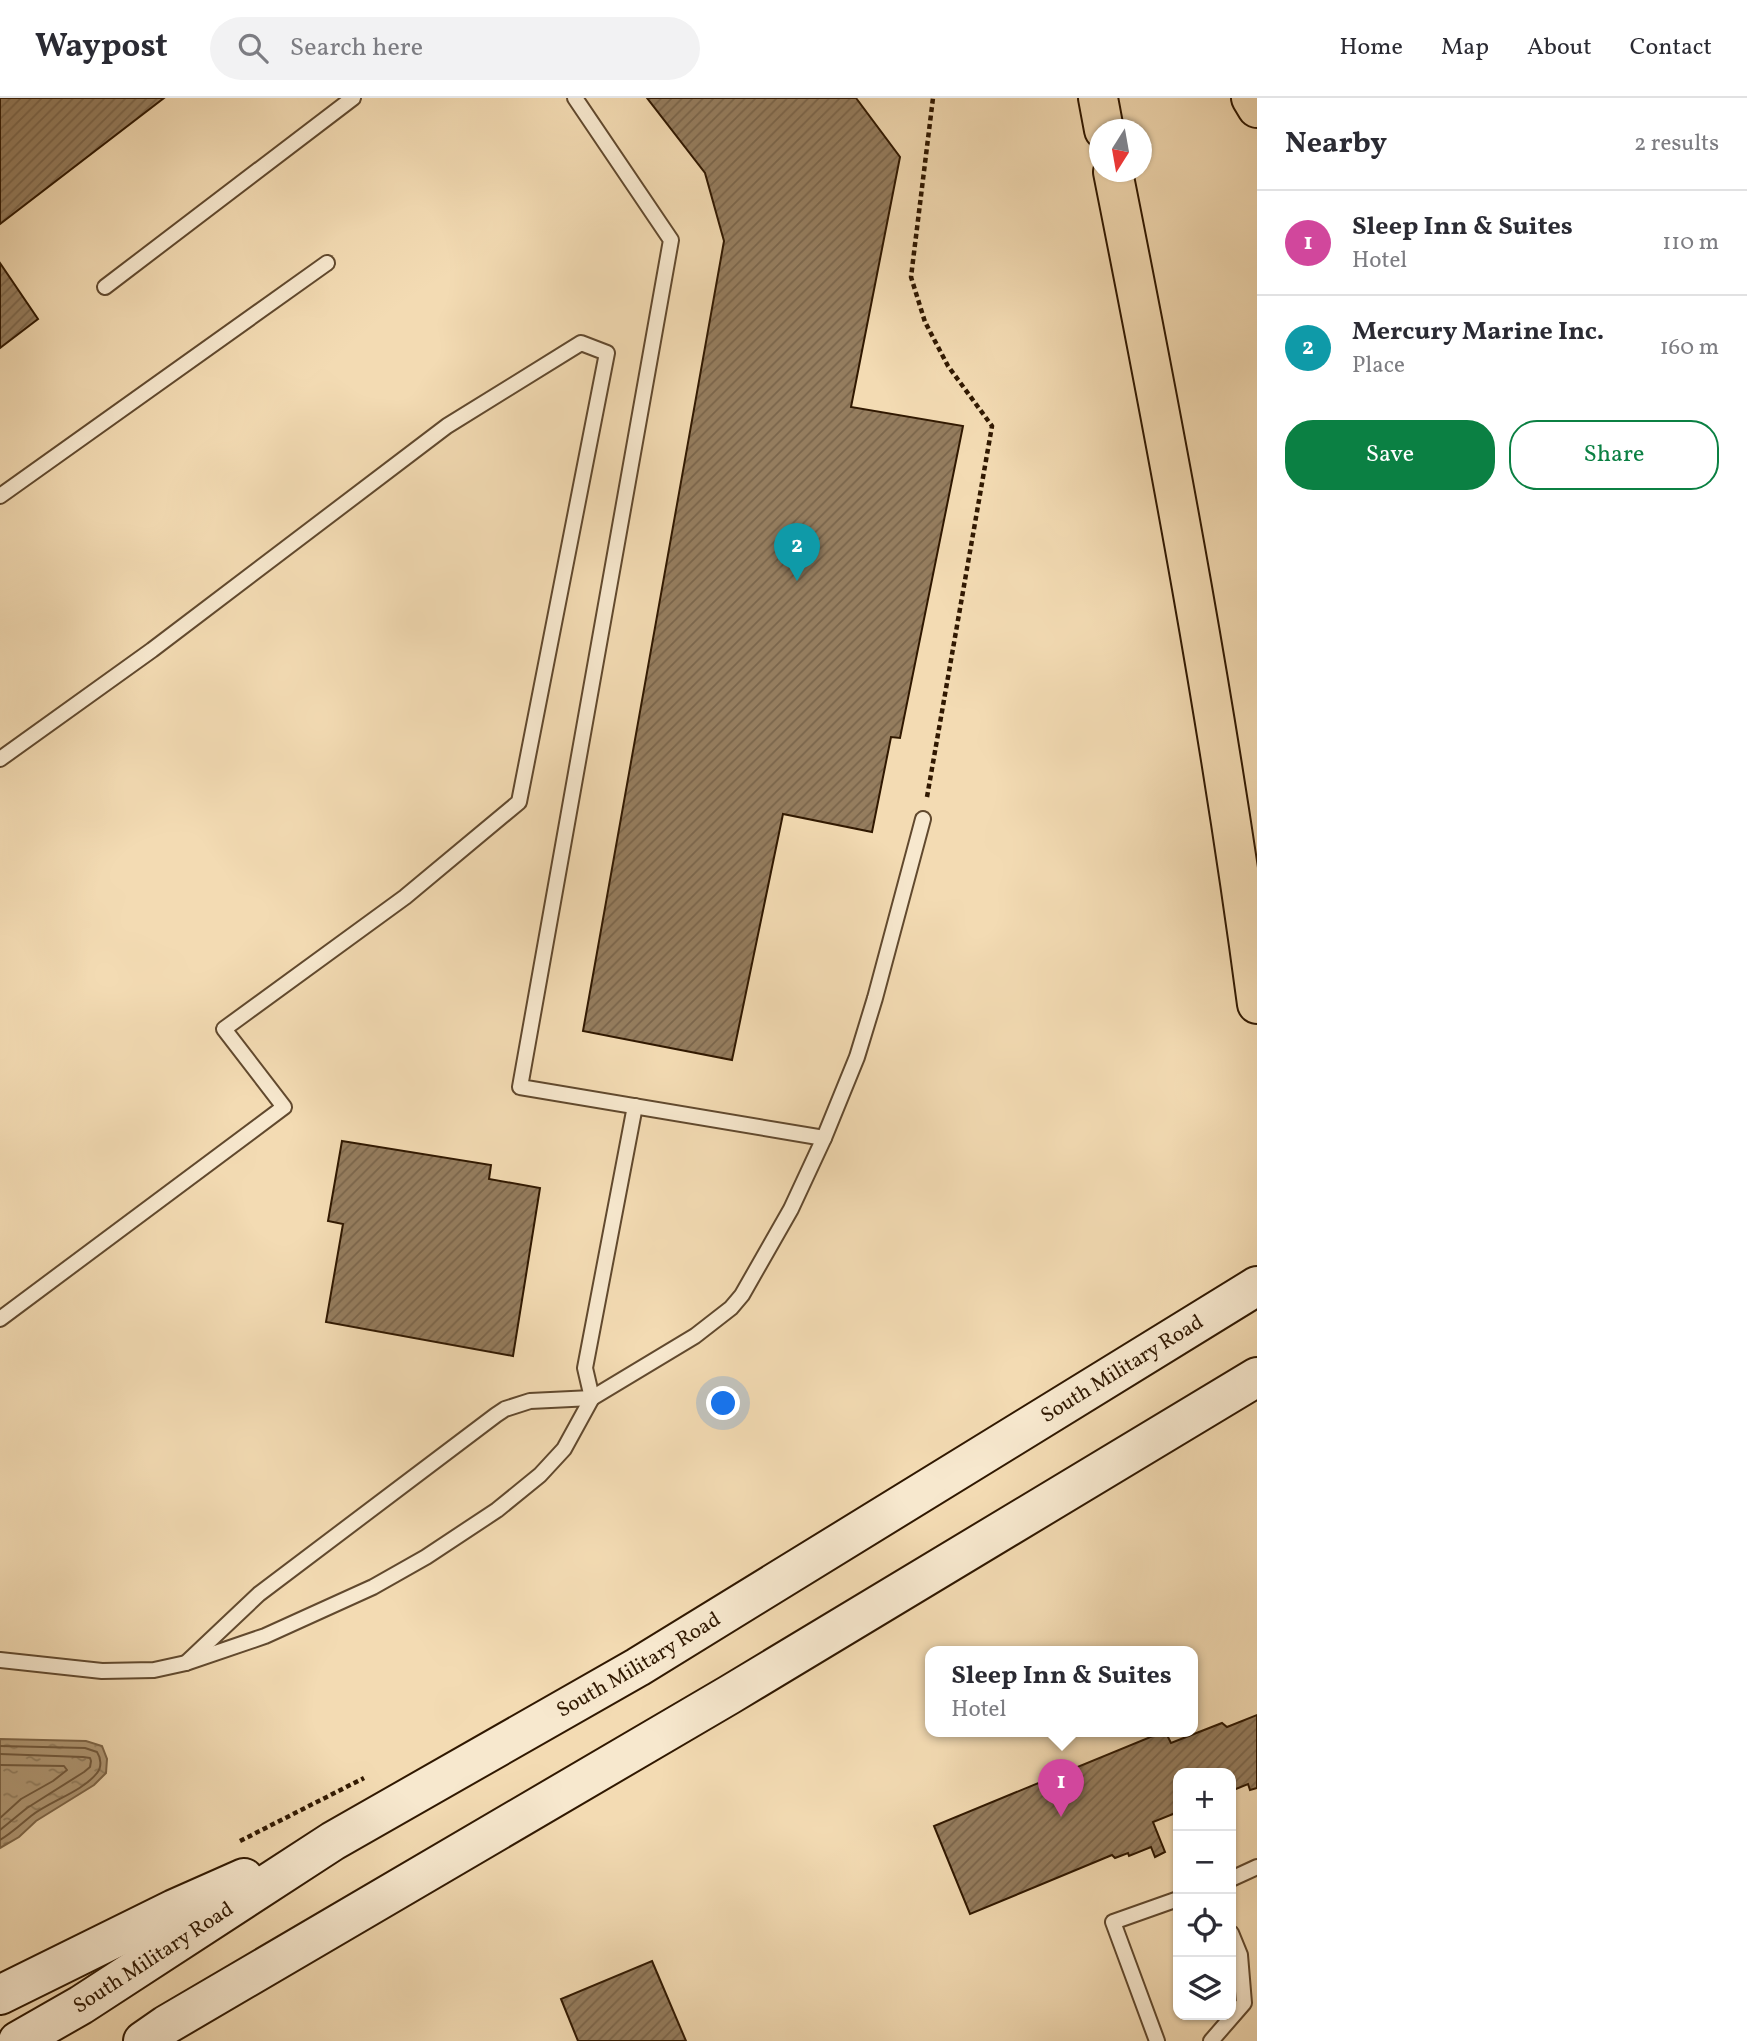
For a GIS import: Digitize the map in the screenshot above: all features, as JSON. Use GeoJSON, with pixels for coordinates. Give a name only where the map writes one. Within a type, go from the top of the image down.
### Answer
{"type":"FeatureCollection","features":[{"type":"Feature","properties":{"kind":"highway"},"geometry":{"type":"LineString","coordinates":[[1098,98],[1102,119]]}},
{"type":"Feature","properties":{"kind":"highway"},"geometry":{"type":"LineString","coordinates":[[1251,98],[1257,108]]}},
{"type":"Feature","properties":{"kind":"highway"},"geometry":{"type":"LineString","coordinates":[[1114,182],[1168,447],[1225,779],[1257,1002]]}},
{"type":"Feature","properties":{"kind":"main road","name":"South Military Road"},"geometry":{"type":"LineString","coordinates":[[18,2041],[81,2005],[333,1841],[638,1667],[1257,1286]]}},
{"type":"Feature","properties":{"kind":"main road"},"geometry":{"type":"LineString","coordinates":[[143,2041],[718,1702],[1257,1377]]}},
{"type":"Feature","properties":{"kind":"main road"},"geometry":{"type":"LineString","coordinates":[[0,1996],[198,1897],[333,1841]]}},
{"type":"Feature","properties":{"kind":"lane"},"geometry":{"type":"LineString","coordinates":[[105,287],[353,98]]}},
{"type":"Feature","properties":{"kind":"lane"},"geometry":{"type":"LineString","coordinates":[[575,98],[671,240],[520,1087],[824,1138]]}},
{"type":"Feature","properties":{"kind":"lane"},"geometry":{"type":"LineString","coordinates":[[0,496],[327,263]]}},
{"type":"Feature","properties":{"kind":"lane"},"geometry":{"type":"LineString","coordinates":[[0,759],[152,650],[447,426],[581,343],[607,353],[519,802],[405,897],[224,1029],[284,1107],[0,1319]]}},
{"type":"Feature","properties":{"kind":"lane"},"geometry":{"type":"LineString","coordinates":[[186,1662],[259,1594],[506,1409],[544,1399],[592,1398],[695,1336],[731,1308],[742,1295],[786,1219],[824,1138],[866,1028],[923,818]]}},
{"type":"Feature","properties":{"kind":"lane"},"geometry":{"type":"LineString","coordinates":[[0,1660],[123,1672],[154,1670],[243,1644],[373,1587],[426,1557],[497,1510],[540,1475],[564,1449],[592,1398],[585,1368],[635,1106]]}},
{"type":"Feature","properties":{"kind":"lane"},"geometry":{"type":"LineString","coordinates":[[1236,1877],[1257,1867]]}},
{"type":"Feature","properties":{"kind":"lane"},"geometry":{"type":"LineString","coordinates":[[1157,2041],[1113,1922],[1173,1901]]}},
{"type":"Feature","properties":{"kind":"lane"},"geometry":{"type":"LineString","coordinates":[[1211,2041],[1244,2003],[1240,1955],[1236,1945]]}},
{"type":"Feature","properties":{"kind":"path"},"geometry":{"type":"LineString","coordinates":[[923,818],[992,426],[948,366],[925,322],[911,277],[933,98]]}},
{"type":"Feature","properties":{"kind":"path"},"geometry":{"type":"LineString","coordinates":[[236,1843],[369,1775]]}},
{"type":"Feature","properties":{"kind":"water"},"geometry":{"type":"Polygon","coordinates":[[[0,1739],[86,1741],[102,1746],[107,1759],[106,1773],[94,1785],[36,1821],[19,1837],[0,1848],[0,1739]]]}},
{"type":"Feature","properties":{"kind":"building"},"geometry":{"type":"Polygon","coordinates":[[[0,98],[164,98],[0,224],[0,98]]]}},
{"type":"Feature","properties":{"kind":"building"},"geometry":{"type":"Polygon","coordinates":[[[647,98],[856,98],[900,157],[851,407],[963,426],[900,738],[891,737],[872,832],[783,814],[732,1060],[583,1031],[724,241],[705,173],[647,98]]]}},
{"type":"Feature","properties":{"kind":"building"},"geometry":{"type":"Polygon","coordinates":[[[0,263],[38,319],[0,348],[0,263]]]}},
{"type":"Feature","properties":{"kind":"building"},"geometry":{"type":"Polygon","coordinates":[[[342,1141],[491,1165],[489,1179],[540,1188],[513,1356],[326,1322],[343,1224],[328,1221],[342,1141]]]}},
{"type":"Feature","properties":{"kind":"building"},"geometry":{"type":"Polygon","coordinates":[[[1257,1715],[1257,1788],[1250,1790],[1248,1784],[1236,1789],[1236,1768],[1173,1768],[1173,1814],[1153,1822],[1165,1852],[1155,1857],[1151,1847],[1129,1856],[1128,1853],[1115,1858],[1112,1855],[970,1914],[934,1826],[1150,1737],[1168,1737],[1171,1743],[1186,1737],[1198,1737],[1198,1732],[1222,1723],[1227,1727],[1257,1715]]]}},
{"type":"Feature","properties":{"kind":"building"},"geometry":{"type":"Polygon","coordinates":[[[652,1961],[686,2041],[578,2041],[561,1999],[652,1961]]]}},
{"type":"Feature","properties":{"kind":"place","name":"Mercury Marine Inc."},"geometry":{"type":"Point","coordinates":[797,581]}},
{"type":"Feature","properties":{"kind":"place","name":"Sleep Inn & Suites"},"geometry":{"type":"Point","coordinates":[1061,1817]}}]}
